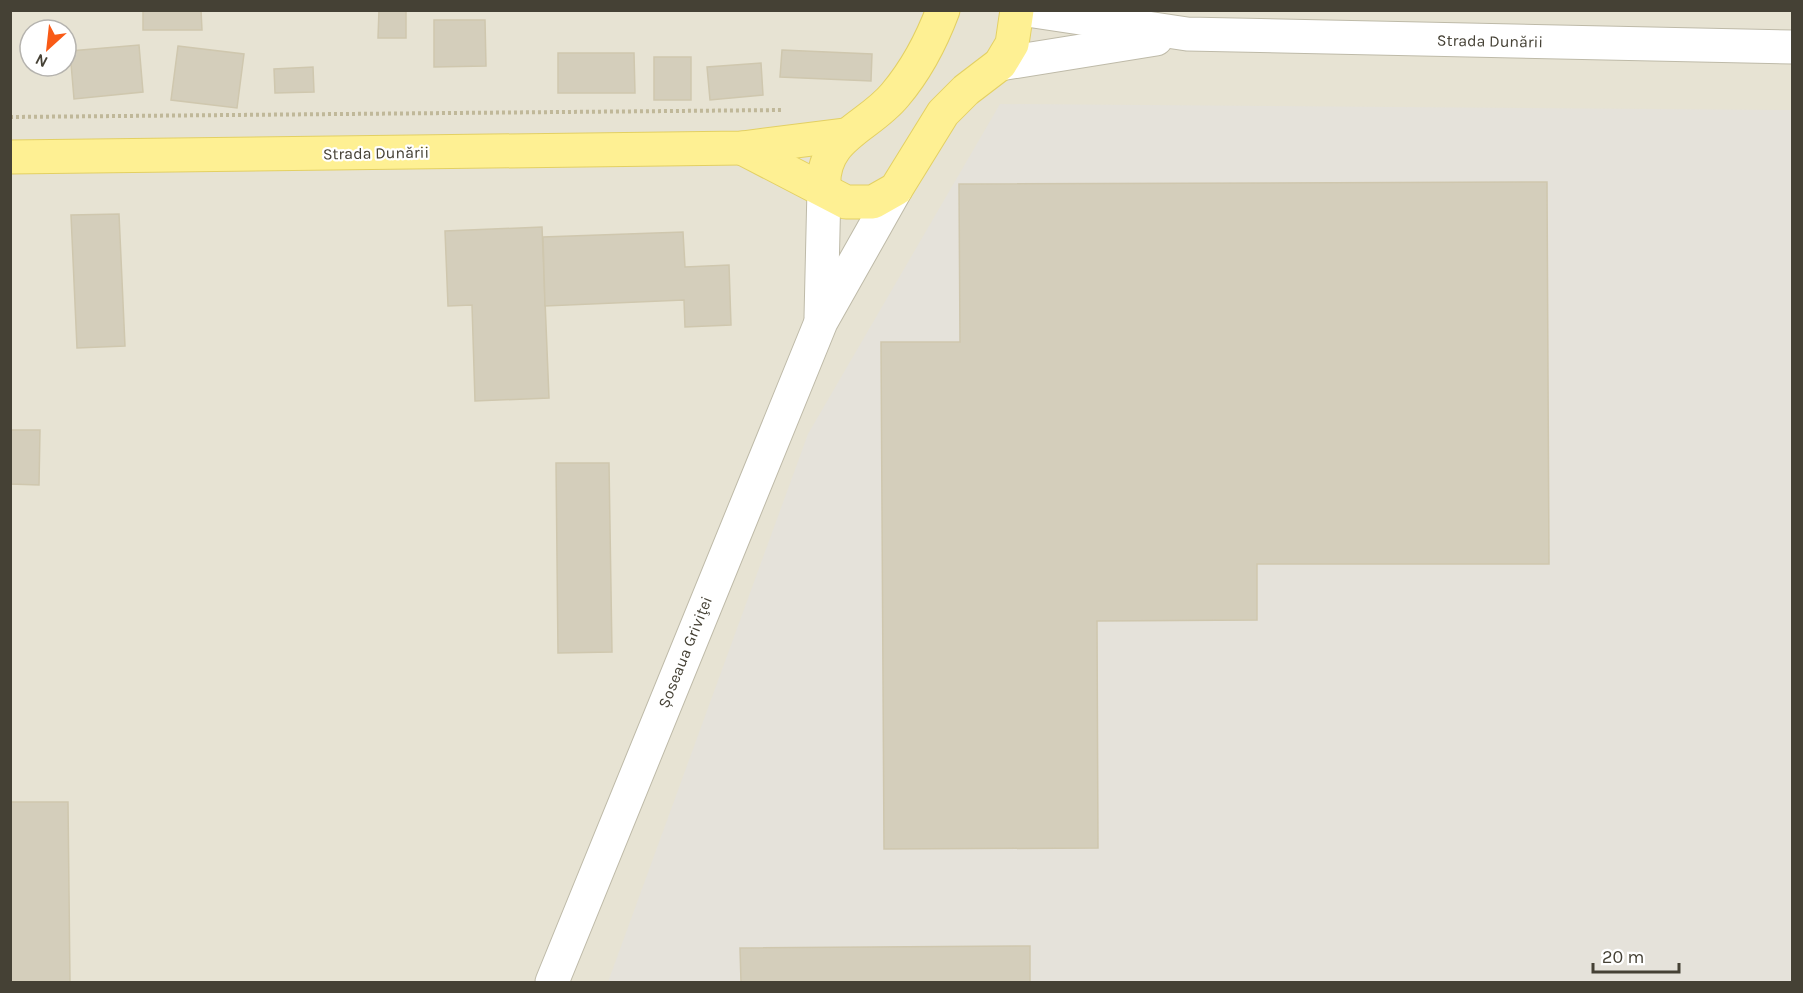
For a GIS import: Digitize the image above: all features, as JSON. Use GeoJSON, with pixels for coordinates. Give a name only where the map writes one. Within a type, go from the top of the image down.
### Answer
{"type":"FeatureCollection","features":[{"type":"Feature","properties":{"kind":"main road"},"geometry":{"type":"LineString","coordinates":[[824,189],[825,163],[844,135],[871,118],[904,83],[931,43],[943,10]]}},
{"type":"Feature","properties":{"kind":"main road"},"geometry":{"type":"LineString","coordinates":[[896,189],[943,113],[966,90],[1000,64],[1012,44],[1017,10]]}},
{"type":"Feature","properties":{"kind":"main road","name":"Strada Dunării"},"geometry":{"type":"LineString","coordinates":[[10,157],[742,148],[844,135]]}},
{"type":"Feature","properties":{"kind":"main road","name":"Strada Dunării"},"geometry":{"type":"LineString","coordinates":[[742,148],[846,202],[873,202],[896,189]]}},
{"type":"Feature","properties":{"kind":"street","name":"Strada Dunării"},"geometry":{"type":"LineString","coordinates":[[1027,10],[1187,34],[1792,47]]}},
{"type":"Feature","properties":{"kind":"street","name":"Strada Dunării"},"geometry":{"type":"LineString","coordinates":[[1000,64],[1187,34]]}},
{"type":"Feature","properties":{"kind":"street","name":"Șoseaua Griviţei"},"geometry":{"type":"LineString","coordinates":[[820,322],[824,189]]}},
{"type":"Feature","properties":{"kind":"street","name":"Șoseaua Griviţei"},"geometry":{"type":"LineString","coordinates":[[552,982],[820,322],[896,189]]}},
{"type":"Feature","properties":{"kind":"path"},"geometry":{"type":"LineString","coordinates":[[10,117],[792,110]]}},
{"type":"Feature","properties":{"kind":"shaded area"},"geometry":{"type":"Polygon","coordinates":[[[10,11],[1792,11],[1792,982],[11,982],[10,11]]]}},
{"type":"Feature","properties":{"kind":"shaded area"},"geometry":{"type":"Polygon","coordinates":[[[1000,104],[1792,110],[1792,982],[608,982],[808,434],[1000,104]]]}},
{"type":"Feature","properties":{"kind":"building"},"geometry":{"type":"Polygon","coordinates":[[[143,10],[201,10],[202,30],[143,30],[143,10]]]}},
{"type":"Feature","properties":{"kind":"building"},"geometry":{"type":"Polygon","coordinates":[[[379,10],[406,10],[406,38],[378,38],[379,10]]]}},
{"type":"Feature","properties":{"kind":"building"},"geometry":{"type":"Polygon","coordinates":[[[434,20],[485,20],[486,66],[434,67],[434,20]]]}},
{"type":"Feature","properties":{"kind":"building"},"geometry":{"type":"Polygon","coordinates":[[[139,45],[143,92],[74,99],[72,78],[78,78],[78,50],[139,45]]]}},
{"type":"Feature","properties":{"kind":"building"},"geometry":{"type":"Polygon","coordinates":[[[178,46],[244,54],[237,108],[171,100],[178,46]]]}},
{"type":"Feature","properties":{"kind":"building"},"geometry":{"type":"Polygon","coordinates":[[[782,50],[872,54],[871,81],[780,77],[782,50]]]}},
{"type":"Feature","properties":{"kind":"building"},"geometry":{"type":"Polygon","coordinates":[[[558,53],[634,53],[635,93],[558,93],[558,53]]]}},
{"type":"Feature","properties":{"kind":"building"},"geometry":{"type":"Polygon","coordinates":[[[654,57],[691,57],[691,100],[654,100],[654,57]]]}},
{"type":"Feature","properties":{"kind":"building"},"geometry":{"type":"Polygon","coordinates":[[[761,63],[763,95],[710,100],[707,67],[761,63]]]}},
{"type":"Feature","properties":{"kind":"building"},"geometry":{"type":"Polygon","coordinates":[[[313,67],[314,92],[275,93],[274,69],[313,67]]]}},
{"type":"Feature","properties":{"kind":"building"},"geometry":{"type":"Polygon","coordinates":[[[1547,182],[1549,564],[1257,564],[1257,620],[1097,621],[1098,848],[884,849],[881,342],[960,342],[959,184],[1547,182]]]}},
{"type":"Feature","properties":{"kind":"building"},"geometry":{"type":"Polygon","coordinates":[[[119,214],[125,346],[77,348],[71,215],[119,214]]]}},
{"type":"Feature","properties":{"kind":"building"},"geometry":{"type":"Polygon","coordinates":[[[542,227],[549,398],[475,401],[472,305],[448,306],[445,231],[542,227]]]}},
{"type":"Feature","properties":{"kind":"building"},"geometry":{"type":"Polygon","coordinates":[[[683,232],[685,267],[729,265],[731,325],[685,327],[684,300],[545,306],[543,237],[683,232]]]}},
{"type":"Feature","properties":{"kind":"building"},"geometry":{"type":"Polygon","coordinates":[[[10,430],[40,430],[39,485],[10,484],[10,430]]]}},
{"type":"Feature","properties":{"kind":"building"},"geometry":{"type":"Polygon","coordinates":[[[556,463],[609,463],[612,652],[558,653],[556,463]]]}},
{"type":"Feature","properties":{"kind":"building"},"geometry":{"type":"Polygon","coordinates":[[[10,802],[68,802],[70,982],[10,982],[10,802]]]}},
{"type":"Feature","properties":{"kind":"building"},"geometry":{"type":"Polygon","coordinates":[[[1030,946],[1030,982],[741,982],[740,948],[1030,946]]]}}]}
